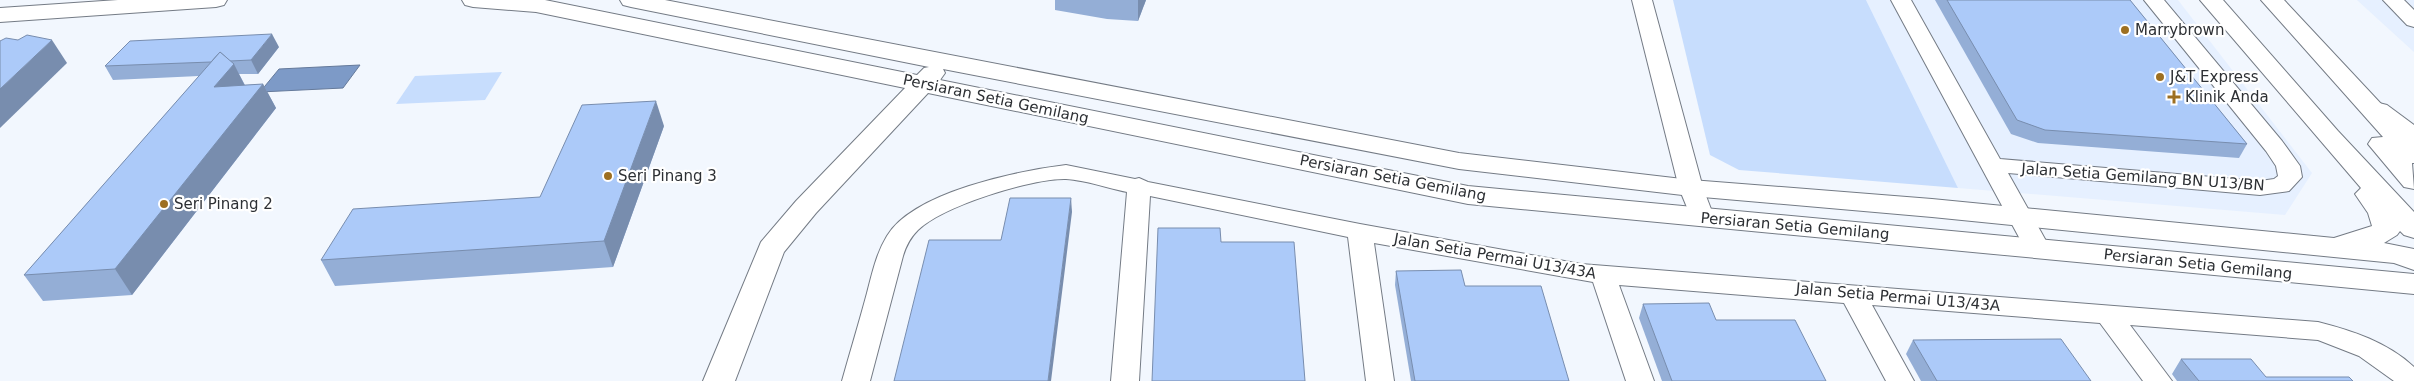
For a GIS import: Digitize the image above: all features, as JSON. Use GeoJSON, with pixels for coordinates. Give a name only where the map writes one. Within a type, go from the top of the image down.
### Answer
{"type":"FeatureCollection","features":[{"type":"Feature","properties":{"kind":"street"},"geometry":{"type":"LineString","coordinates":[[0,15],[216,0]]}},
{"type":"Feature","properties":{"kind":"street","name":"Persiaran Setia Gemilang"},"geometry":{"type":"LineString","coordinates":[[473,0],[536,5],[1468,195],[2414,284]]}},
{"type":"Feature","properties":{"kind":"street","name":"Persiaran Setia Gemilang"},"geometry":{"type":"LineString","coordinates":[[631,0],[1459,161],[1690,188],[2021,217],[2399,254],[2414,260]]}},
{"type":"Feature","properties":{"kind":"street"},"geometry":{"type":"LineString","coordinates":[[1642,0],[1690,188],[1702,217]]}},
{"type":"Feature","properties":{"kind":"street"},"geometry":{"type":"LineString","coordinates":[[1901,0],[2037,248]]}},
{"type":"Feature","properties":{"kind":"street","name":"Jalan Setia Gemilang BN U13/BN"},"geometry":{"type":"LineString","coordinates":[[1992,165],[2260,188],[2281,186],[2290,177],[2288,166],[2274,146],[2154,0]]}},
{"type":"Feature","properties":{"kind":"street"},"geometry":{"type":"LineString","coordinates":[[2211,0],[2329,137],[2414,229]]}},
{"type":"Feature","properties":{"kind":"street"},"geometry":{"type":"LineString","coordinates":[[2272,0],[2331,67],[2414,154]]}},
{"type":"Feature","properties":{"kind":"street"},"geometry":{"type":"LineString","coordinates":[[2393,0],[2414,21]]}},
{"type":"Feature","properties":{"kind":"street"},"geometry":{"type":"LineString","coordinates":[[719,381],[771,249],[806,207],[942,62]]}},
{"type":"Feature","properties":{"kind":"street"},"geometry":{"type":"LineString","coordinates":[[2331,67],[2372,134],[2414,181]]}},
{"type":"Feature","properties":{"kind":"street"},"geometry":{"type":"LineString","coordinates":[[2349,86],[2414,135]]}},
{"type":"Feature","properties":{"kind":"street"},"geometry":{"type":"LineString","coordinates":[[2318,246],[2357,241],[2376,236],[2386,229],[2382,213],[2329,137]]}},
{"type":"Feature","properties":{"kind":"street","name":"Jalan Setia Permai U13/43A"},"geometry":{"type":"LineString","coordinates":[[856,381],[889,259],[900,235],[912,221],[941,204],[1048,173],[1080,173],[1360,232],[1581,273],[2318,331],[2352,340],[2398,367],[2411,381]]}},
{"type":"Feature","properties":{"kind":"street"},"geometry":{"type":"LineString","coordinates":[[1125,381],[1138,185]]}},
{"type":"Feature","properties":{"kind":"street"},"geometry":{"type":"LineString","coordinates":[[1360,232],[1380,381]]}},
{"type":"Feature","properties":{"kind":"street"},"geometry":{"type":"LineString","coordinates":[[1603,275],[1640,381]]}},
{"type":"Feature","properties":{"kind":"street"},"geometry":{"type":"LineString","coordinates":[[2339,278],[2414,299]]}},
{"type":"Feature","properties":{"kind":"street"},"geometry":{"type":"LineString","coordinates":[[1852,293],[1900,381]]}},
{"type":"Feature","properties":{"kind":"street"},"geometry":{"type":"LineString","coordinates":[[2108,315],[2158,381]]}},
{"type":"Feature","properties":{"kind":"shaded area"},"geometry":{"type":"Polygon","coordinates":[[[1673,0],[1866,0],[1958,188],[1739,170],[1710,155],[1673,0]]]}},
{"type":"Feature","properties":{"kind":"shaded area"},"geometry":{"type":"Polygon","coordinates":[[[1866,0],[2178,0],[2312,173],[2285,215],[1958,188],[1866,0]]]}},
{"type":"Feature","properties":{"kind":"shaded area"},"geometry":{"type":"Polygon","coordinates":[[[2357,0],[2414,0],[2414,52],[2357,0]]]}},
{"type":"Feature","properties":{"kind":"shaded area"},"geometry":{"type":"Polygon","coordinates":[[[360,65],[343,88],[260,92],[279,69],[360,65]]]}},
{"type":"Feature","properties":{"kind":"shaded area"},"geometry":{"type":"Polygon","coordinates":[[[502,72],[485,100],[396,104],[415,76],[502,72]]]}},
{"type":"Feature","properties":{"kind":"building"},"geometry":{"type":"Polygon","coordinates":[[[1947,0],[2130,0],[2247,144],[2045,130],[2017,120],[1947,0]]]}},
{"type":"Feature","properties":{"kind":"building"},"geometry":{"type":"Polygon","coordinates":[[[272,34],[251,60],[230,61],[220,52],[211,62],[105,66],[130,41],[272,34]]]}},
{"type":"Feature","properties":{"kind":"building"},"geometry":{"type":"Polygon","coordinates":[[[27,35],[52,40],[0,89],[0,41],[6,38],[18,40],[27,35]]]}},
{"type":"Feature","properties":{"kind":"building"},"geometry":{"type":"Polygon","coordinates":[[[220,52],[234,64],[214,87],[263,84],[115,269],[24,275],[220,52]]]}},
{"type":"Feature","properties":{"kind":"building"},"geometry":{"type":"Polygon","coordinates":[[[656,101],[604,241],[321,260],[353,209],[540,197],[582,105],[656,101]]]}},
{"type":"Feature","properties":{"kind":"building"},"geometry":{"type":"Polygon","coordinates":[[[1010,198],[1071,198],[1048,381],[894,381],[929,240],[1001,240],[1010,198]]]}},
{"type":"Feature","properties":{"kind":"building"},"geometry":{"type":"Polygon","coordinates":[[[1158,228],[1220,228],[1221,242],[1294,242],[1305,381],[1152,381],[1158,228]]]}},
{"type":"Feature","properties":{"kind":"building"},"geometry":{"type":"Polygon","coordinates":[[[1461,270],[1465,286],[1541,286],[1569,381],[1415,381],[1396,271],[1461,270]]]}},
{"type":"Feature","properties":{"kind":"building"},"geometry":{"type":"Polygon","coordinates":[[[1709,303],[1716,320],[1795,320],[1826,381],[1672,381],[1643,304],[1709,303]]]}},
{"type":"Feature","properties":{"kind":"building"},"geometry":{"type":"Polygon","coordinates":[[[2061,339],[2091,381],[1937,381],[1913,340],[2061,339]]]}},
{"type":"Feature","properties":{"kind":"building"},"geometry":{"type":"Polygon","coordinates":[[[2181,359],[2251,359],[2266,377],[2349,377],[2353,381],[2199,381],[2181,359]]]}},
{"type":"Feature","properties":{"kind":"place","name":"Marrybrown"},"geometry":{"type":"Point","coordinates":[2125,30]}},
{"type":"Feature","properties":{"kind":"place","name":"J&T Express"},"geometry":{"type":"Point","coordinates":[2160,77]}},
{"type":"Feature","properties":{"kind":"place","name":"Klinik Anda"},"geometry":{"type":"Point","coordinates":[2174,97]}},
{"type":"Feature","properties":{"kind":"place","name":"Seri Pinang 3"},"geometry":{"type":"Point","coordinates":[608,176]}},
{"type":"Feature","properties":{"kind":"place","name":"Seri Pinang 2"},"geometry":{"type":"Point","coordinates":[164,204]}}]}
